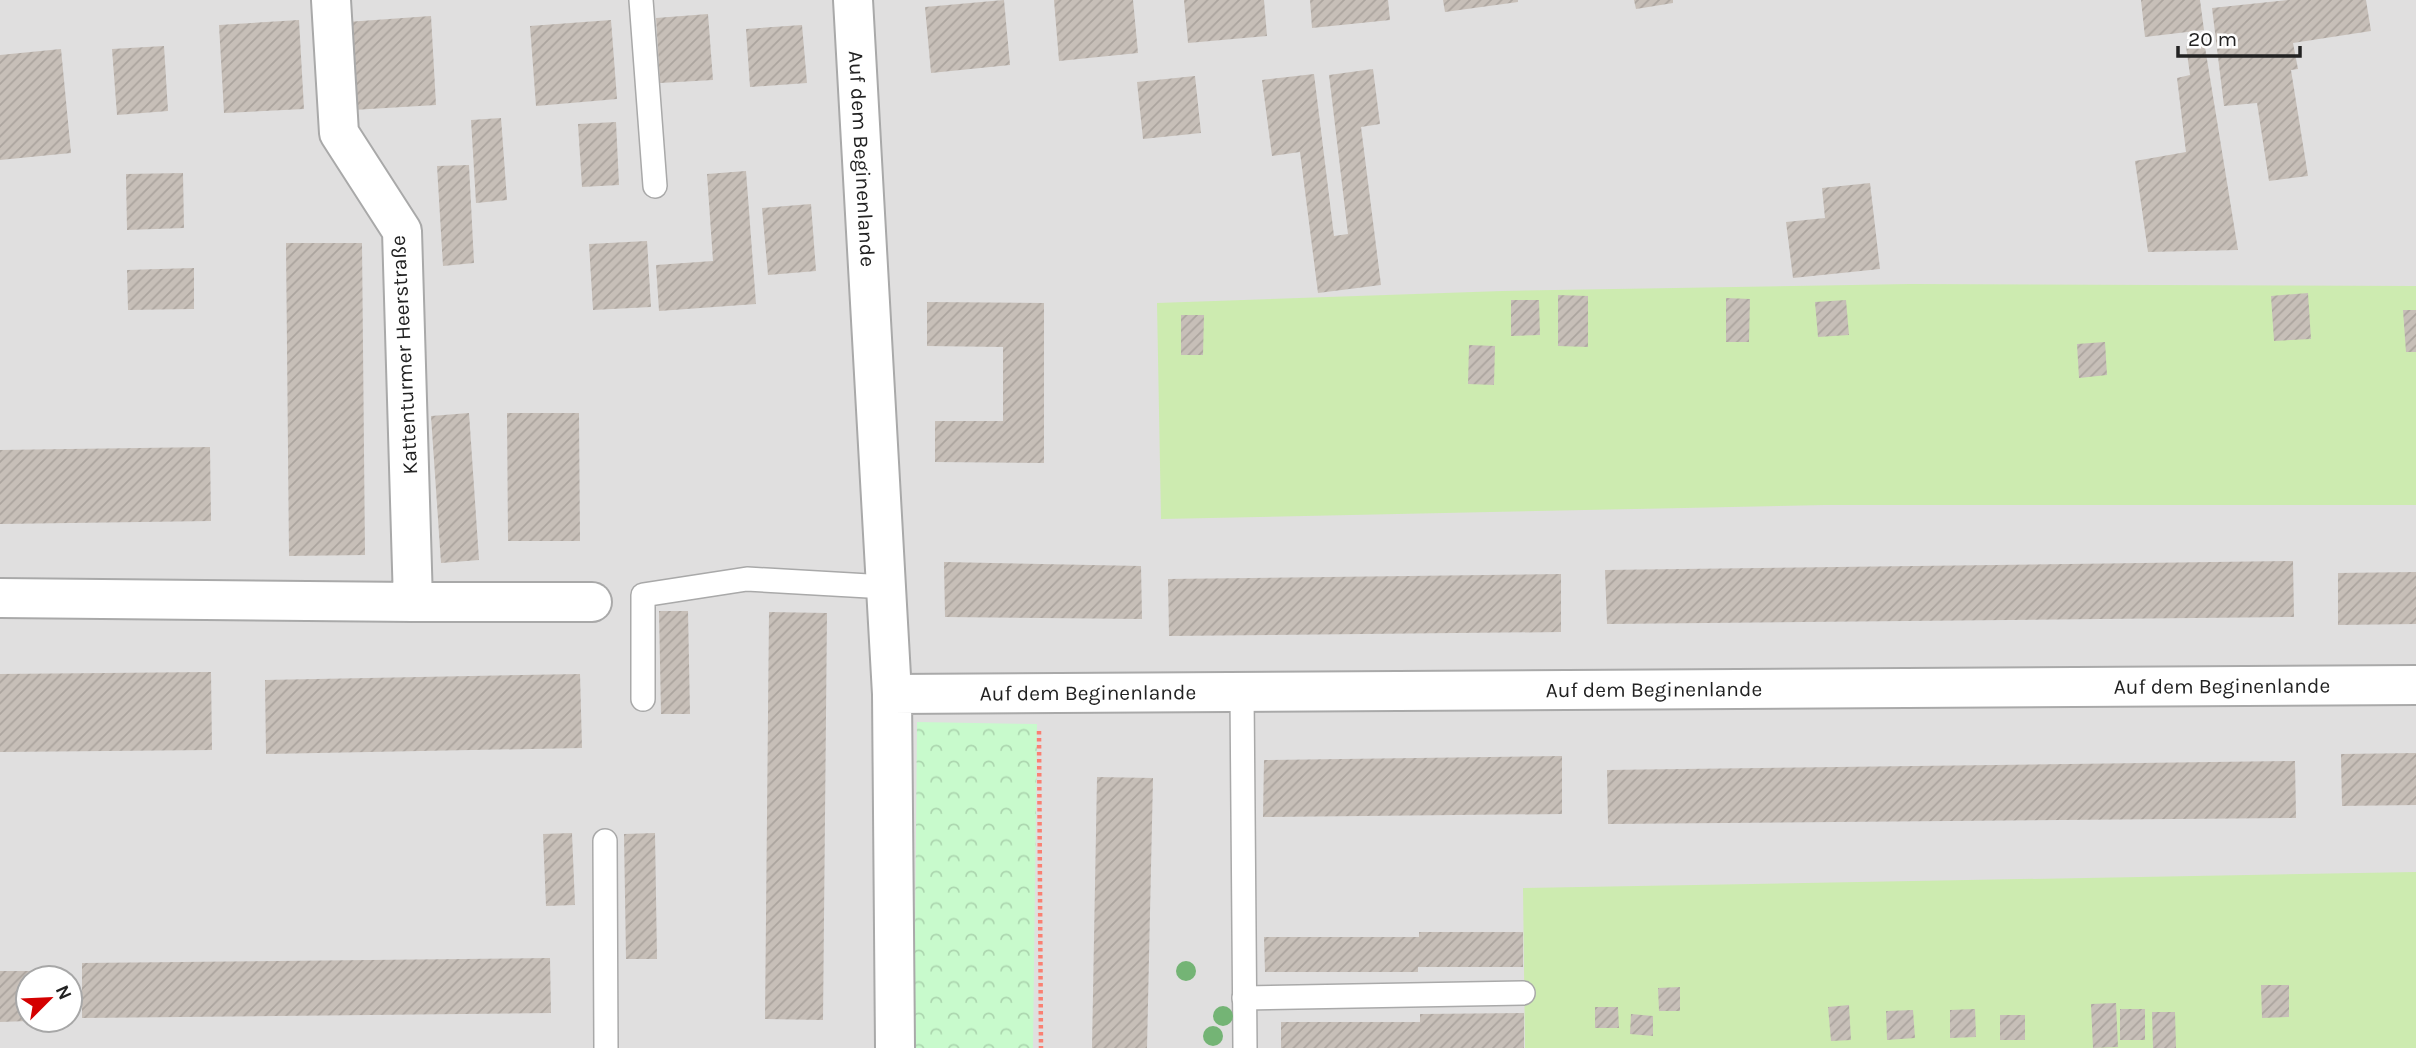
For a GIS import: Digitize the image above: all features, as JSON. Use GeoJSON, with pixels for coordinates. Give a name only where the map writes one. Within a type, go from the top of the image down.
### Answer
{"type":"FeatureCollection","features":[{"type":"Feature","properties":{"kind":"street","name":"Kattenturmer Heerstraße"},"geometry":{"type":"LineString","coordinates":[[331,0],[339,133],[402,231],[413,602]]}},
{"type":"Feature","properties":{"kind":"street","name":"Auf dem Beginenlande"},"geometry":{"type":"LineString","coordinates":[[853,0],[892,694],[895,1048]]}},
{"type":"Feature","properties":{"kind":"street"},"geometry":{"type":"LineString","coordinates":[[0,598],[592,602]]}},
{"type":"Feature","properties":{"kind":"street","name":"Auf dem Beginenlande"},"geometry":{"type":"LineString","coordinates":[[892,694],[2416,685]]}},
{"type":"Feature","properties":{"kind":"lane"},"geometry":{"type":"LineString","coordinates":[[641,0],[655,186]]}},
{"type":"Feature","properties":{"kind":"lane"},"geometry":{"type":"LineString","coordinates":[[643,699],[643,595],[747,579],[886,587]]}},
{"type":"Feature","properties":{"kind":"lane"},"geometry":{"type":"LineString","coordinates":[[1242,693],[1245,1048]]}},
{"type":"Feature","properties":{"kind":"lane"},"geometry":{"type":"LineString","coordinates":[[605,841],[606,1048]]}},
{"type":"Feature","properties":{"kind":"lane"},"geometry":{"type":"LineString","coordinates":[[1244,998],[1522,993]]}},
{"type":"Feature","properties":{"kind":"path"},"geometry":{"type":"LineString","coordinates":[[1039,692],[1041,1048]]}},
{"type":"Feature","properties":{"kind":"shaded area"},"geometry":{"type":"Polygon","coordinates":[[[0,0],[2416,0],[2416,1048],[0,1048],[0,0]]]}},
{"type":"Feature","properties":{"kind":"green space"},"geometry":{"type":"Polygon","coordinates":[[[1910,284],[2416,286],[2416,505],[1825,505],[1161,519],[1157,303],[1502,291],[1910,284]]]}},
{"type":"Feature","properties":{"kind":"green space"},"geometry":{"type":"Polygon","coordinates":[[[917,722],[1037,724],[1033,1048],[914,1048],[917,722]]]}},
{"type":"Feature","properties":{"kind":"green space"},"geometry":{"type":"Polygon","coordinates":[[[2416,872],[2416,1048],[1525,1048],[1523,888],[2416,872]]]}},
{"type":"Feature","properties":{"kind":"building"},"geometry":{"type":"Polygon","coordinates":[[[1004,0],[1010,65],[931,73],[925,7],[1004,0]]]}},
{"type":"Feature","properties":{"kind":"building"},"geometry":{"type":"Polygon","coordinates":[[[1054,0],[1133,0],[1138,53],[1059,61],[1054,0]]]}},
{"type":"Feature","properties":{"kind":"building"},"geometry":{"type":"Polygon","coordinates":[[[1184,0],[1264,0],[1267,36],[1188,43],[1184,0]]]}},
{"type":"Feature","properties":{"kind":"building"},"geometry":{"type":"Polygon","coordinates":[[[1310,0],[1388,0],[1390,20],[1312,28],[1310,0]]]}},
{"type":"Feature","properties":{"kind":"building"},"geometry":{"type":"Polygon","coordinates":[[[1443,0],[1518,0],[1518,2],[1445,12],[1443,0]]]}},
{"type":"Feature","properties":{"kind":"building"},"geometry":{"type":"Polygon","coordinates":[[[1634,0],[1673,0],[1673,3],[1636,9],[1634,0]]]}},
{"type":"Feature","properties":{"kind":"building"},"geometry":{"type":"Polygon","coordinates":[[[2141,0],[2200,0],[2204,30],[2145,37],[2141,0]]]}},
{"type":"Feature","properties":{"kind":"building"},"geometry":{"type":"Polygon","coordinates":[[[2289,0],[2366,0],[2371,31],[2293,43],[2298,69],[2291,70],[2308,176],[2269,181],[2257,103],[2224,106],[2212,8],[2289,0]]]}},
{"type":"Feature","properties":{"kind":"building"},"geometry":{"type":"Polygon","coordinates":[[[708,14],[713,80],[660,83],[656,18],[708,14]]]}},
{"type":"Feature","properties":{"kind":"building"},"geometry":{"type":"Polygon","coordinates":[[[431,16],[436,105],[353,110],[347,22],[431,16]]]}},
{"type":"Feature","properties":{"kind":"building"},"geometry":{"type":"Polygon","coordinates":[[[299,20],[304,109],[224,113],[219,25],[299,20]]]}},
{"type":"Feature","properties":{"kind":"building"},"geometry":{"type":"Polygon","coordinates":[[[611,20],[617,99],[536,106],[530,26],[611,20]]]}},
{"type":"Feature","properties":{"kind":"building"},"geometry":{"type":"Polygon","coordinates":[[[802,25],[807,83],[750,87],[746,29],[802,25]]]}},
{"type":"Feature","properties":{"kind":"building"},"geometry":{"type":"Polygon","coordinates":[[[2204,41],[2238,250],[2148,252],[2135,161],[2186,152],[2177,78],[2190,75],[2186,46],[2204,41]]]}},
{"type":"Feature","properties":{"kind":"building"},"geometry":{"type":"Polygon","coordinates":[[[164,46],[168,111],[117,115],[112,49],[164,46]]]}},
{"type":"Feature","properties":{"kind":"building"},"geometry":{"type":"Polygon","coordinates":[[[61,49],[71,153],[0,160],[0,55],[61,49]]]}},
{"type":"Feature","properties":{"kind":"building"},"geometry":{"type":"Polygon","coordinates":[[[1373,69],[1380,124],[1361,127],[1381,285],[1318,293],[1300,152],[1272,156],[1262,80],[1314,74],[1334,236],[1348,234],[1329,75],[1373,69]]]}},
{"type":"Feature","properties":{"kind":"building"},"geometry":{"type":"Polygon","coordinates":[[[1195,76],[1201,133],[1143,139],[1137,82],[1195,76]]]}},
{"type":"Feature","properties":{"kind":"building"},"geometry":{"type":"Polygon","coordinates":[[[501,118],[507,200],[476,203],[471,120],[501,118]]]}},
{"type":"Feature","properties":{"kind":"building"},"geometry":{"type":"Polygon","coordinates":[[[616,122],[619,185],[582,187],[578,124],[616,122]]]}},
{"type":"Feature","properties":{"kind":"building"},"geometry":{"type":"Polygon","coordinates":[[[469,165],[474,263],[443,266],[437,166],[469,165]]]}},
{"type":"Feature","properties":{"kind":"building"},"geometry":{"type":"Polygon","coordinates":[[[746,171],[756,304],[659,311],[656,265],[713,261],[707,174],[746,171]]]}},
{"type":"Feature","properties":{"kind":"building"},"geometry":{"type":"Polygon","coordinates":[[[183,173],[184,228],[127,230],[126,174],[183,173]]]}},
{"type":"Feature","properties":{"kind":"building"},"geometry":{"type":"Polygon","coordinates":[[[1870,183],[1880,269],[1793,278],[1786,222],[1825,218],[1822,188],[1870,183]]]}},
{"type":"Feature","properties":{"kind":"building"},"geometry":{"type":"Polygon","coordinates":[[[811,204],[816,271],[768,275],[762,208],[811,204]]]}},
{"type":"Feature","properties":{"kind":"building"},"geometry":{"type":"Polygon","coordinates":[[[647,241],[651,307],[593,310],[589,244],[647,241]]]}},
{"type":"Feature","properties":{"kind":"building"},"geometry":{"type":"Polygon","coordinates":[[[286,243],[362,243],[365,555],[289,556],[286,243]]]}},
{"type":"Feature","properties":{"kind":"building"},"geometry":{"type":"Polygon","coordinates":[[[194,268],[194,309],[128,310],[127,270],[194,268]]]}},
{"type":"Feature","properties":{"kind":"building"},"geometry":{"type":"Polygon","coordinates":[[[2308,293],[2311,339],[2274,341],[2271,296],[2308,293]]]}},
{"type":"Feature","properties":{"kind":"building"},"geometry":{"type":"Polygon","coordinates":[[[1558,295],[1588,296],[1588,347],[1558,346],[1558,295]]]}},
{"type":"Feature","properties":{"kind":"building"},"geometry":{"type":"Polygon","coordinates":[[[1726,298],[1750,299],[1749,342],[1726,342],[1726,298]]]}},
{"type":"Feature","properties":{"kind":"building"},"geometry":{"type":"Polygon","coordinates":[[[1511,300],[1539,300],[1540,335],[1511,336],[1511,300]]]}},
{"type":"Feature","properties":{"kind":"building"},"geometry":{"type":"Polygon","coordinates":[[[1846,300],[1849,335],[1818,337],[1815,302],[1846,300]]]}},
{"type":"Feature","properties":{"kind":"building"},"geometry":{"type":"Polygon","coordinates":[[[927,302],[1044,303],[1044,463],[935,462],[935,421],[1003,421],[1003,347],[927,346],[927,302]]]}},
{"type":"Feature","properties":{"kind":"building"},"geometry":{"type":"Polygon","coordinates":[[[2403,310],[2416,310],[2416,352],[2406,352],[2403,310]]]}},
{"type":"Feature","properties":{"kind":"building"},"geometry":{"type":"Polygon","coordinates":[[[1181,315],[1204,315],[1203,355],[1181,355],[1181,315]]]}},
{"type":"Feature","properties":{"kind":"building"},"geometry":{"type":"Polygon","coordinates":[[[2105,342],[2107,375],[2079,378],[2077,344],[2105,342]]]}},
{"type":"Feature","properties":{"kind":"building"},"geometry":{"type":"Polygon","coordinates":[[[1469,345],[1495,346],[1494,385],[1468,384],[1469,345]]]}},
{"type":"Feature","properties":{"kind":"building"},"geometry":{"type":"Polygon","coordinates":[[[469,413],[479,560],[441,563],[431,416],[469,413]]]}},
{"type":"Feature","properties":{"kind":"building"},"geometry":{"type":"Polygon","coordinates":[[[507,413],[579,413],[580,541],[508,541],[507,413]]]}},
{"type":"Feature","properties":{"kind":"building"},"geometry":{"type":"Polygon","coordinates":[[[210,447],[211,521],[0,524],[0,450],[210,447]]]}},
{"type":"Feature","properties":{"kind":"building"},"geometry":{"type":"Polygon","coordinates":[[[2293,561],[2294,617],[1607,624],[1605,570],[2293,561]]]}},
{"type":"Feature","properties":{"kind":"building"},"geometry":{"type":"Polygon","coordinates":[[[944,562],[1141,566],[1142,619],[945,617],[944,562]]]}},
{"type":"Feature","properties":{"kind":"building"},"geometry":{"type":"Polygon","coordinates":[[[2416,572],[2416,624],[2338,625],[2338,573],[2416,572]]]}},
{"type":"Feature","properties":{"kind":"building"},"geometry":{"type":"Polygon","coordinates":[[[1561,574],[1561,632],[1169,636],[1168,579],[1561,574]]]}},
{"type":"Feature","properties":{"kind":"building"},"geometry":{"type":"Polygon","coordinates":[[[659,611],[688,611],[690,714],[661,714],[659,611]]]}},
{"type":"Feature","properties":{"kind":"building"},"geometry":{"type":"Polygon","coordinates":[[[769,612],[827,613],[823,1020],[765,1019],[769,612]]]}},
{"type":"Feature","properties":{"kind":"building"},"geometry":{"type":"Polygon","coordinates":[[[211,672],[212,750],[0,752],[0,674],[211,672]]]}},
{"type":"Feature","properties":{"kind":"building"},"geometry":{"type":"Polygon","coordinates":[[[580,674],[582,748],[266,754],[265,680],[580,674]]]}},
{"type":"Feature","properties":{"kind":"building"},"geometry":{"type":"Polygon","coordinates":[[[2416,753],[2416,805],[2342,806],[2341,754],[2416,753]]]}},
{"type":"Feature","properties":{"kind":"building"},"geometry":{"type":"Polygon","coordinates":[[[1562,756],[1562,814],[1263,817],[1264,760],[1562,756]]]}},
{"type":"Feature","properties":{"kind":"building"},"geometry":{"type":"Polygon","coordinates":[[[2295,761],[2296,818],[1608,824],[1607,770],[2295,761]]]}},
{"type":"Feature","properties":{"kind":"building"},"geometry":{"type":"Polygon","coordinates":[[[1097,777],[1153,778],[1147,1048],[1092,1048],[1097,777]]]}},
{"type":"Feature","properties":{"kind":"building"},"geometry":{"type":"Polygon","coordinates":[[[572,833],[575,905],[546,906],[543,834],[572,833]]]}},
{"type":"Feature","properties":{"kind":"building"},"geometry":{"type":"Polygon","coordinates":[[[655,833],[657,959],[626,959],[624,834],[655,833]]]}},
{"type":"Feature","properties":{"kind":"building"},"geometry":{"type":"Polygon","coordinates":[[[1419,932],[1523,932],[1523,967],[1418,967],[1418,972],[1265,972],[1264,937],[1419,937],[1419,932]]]}},
{"type":"Feature","properties":{"kind":"building"},"geometry":{"type":"Polygon","coordinates":[[[550,958],[551,1013],[84,1018],[82,963],[550,958]]]}},
{"type":"Feature","properties":{"kind":"building"},"geometry":{"type":"Polygon","coordinates":[[[0,971],[14,971],[14,1022],[0,1022],[0,971]]]}},
{"type":"Feature","properties":{"kind":"building"},"geometry":{"type":"Polygon","coordinates":[[[2261,985],[2289,985],[2289,1017],[2262,1018],[2261,985]]]}},
{"type":"Feature","properties":{"kind":"building"},"geometry":{"type":"Polygon","coordinates":[[[1680,987],[1680,1011],[1659,1011],[1658,988],[1680,987]]]}},
{"type":"Feature","properties":{"kind":"building"},"geometry":{"type":"Polygon","coordinates":[[[2116,1003],[2118,1047],[2093,1048],[2091,1004],[2116,1003]]]}},
{"type":"Feature","properties":{"kind":"building"},"geometry":{"type":"Polygon","coordinates":[[[1849,1005],[1851,1040],[1831,1041],[1828,1007],[1849,1005]]]}},
{"type":"Feature","properties":{"kind":"building"},"geometry":{"type":"Polygon","coordinates":[[[1595,1007],[1618,1007],[1619,1028],[1595,1028],[1595,1007]]]}},
{"type":"Feature","properties":{"kind":"building"},"geometry":{"type":"Polygon","coordinates":[[[1975,1009],[1976,1037],[1950,1038],[1950,1010],[1975,1009]]]}},
{"type":"Feature","properties":{"kind":"building"},"geometry":{"type":"Polygon","coordinates":[[[2120,1009],[2145,1009],[2145,1040],[2120,1040],[2120,1009]]]}},
{"type":"Feature","properties":{"kind":"building"},"geometry":{"type":"Polygon","coordinates":[[[1913,1010],[1915,1038],[1887,1040],[1886,1011],[1913,1010]]]}},
{"type":"Feature","properties":{"kind":"building"},"geometry":{"type":"Polygon","coordinates":[[[2152,1012],[2175,1012],[2176,1048],[2153,1048],[2152,1012]]]}},
{"type":"Feature","properties":{"kind":"building"},"geometry":{"type":"Polygon","coordinates":[[[1524,1013],[1524,1048],[1281,1048],[1281,1022],[1420,1022],[1420,1014],[1524,1013]]]}},
{"type":"Feature","properties":{"kind":"building"},"geometry":{"type":"Polygon","coordinates":[[[1631,1014],[1653,1016],[1653,1036],[1630,1034],[1631,1014]]]}},
{"type":"Feature","properties":{"kind":"building"},"geometry":{"type":"Polygon","coordinates":[[[2000,1015],[2025,1015],[2025,1040],[2000,1040],[2000,1015]]]}}]}
